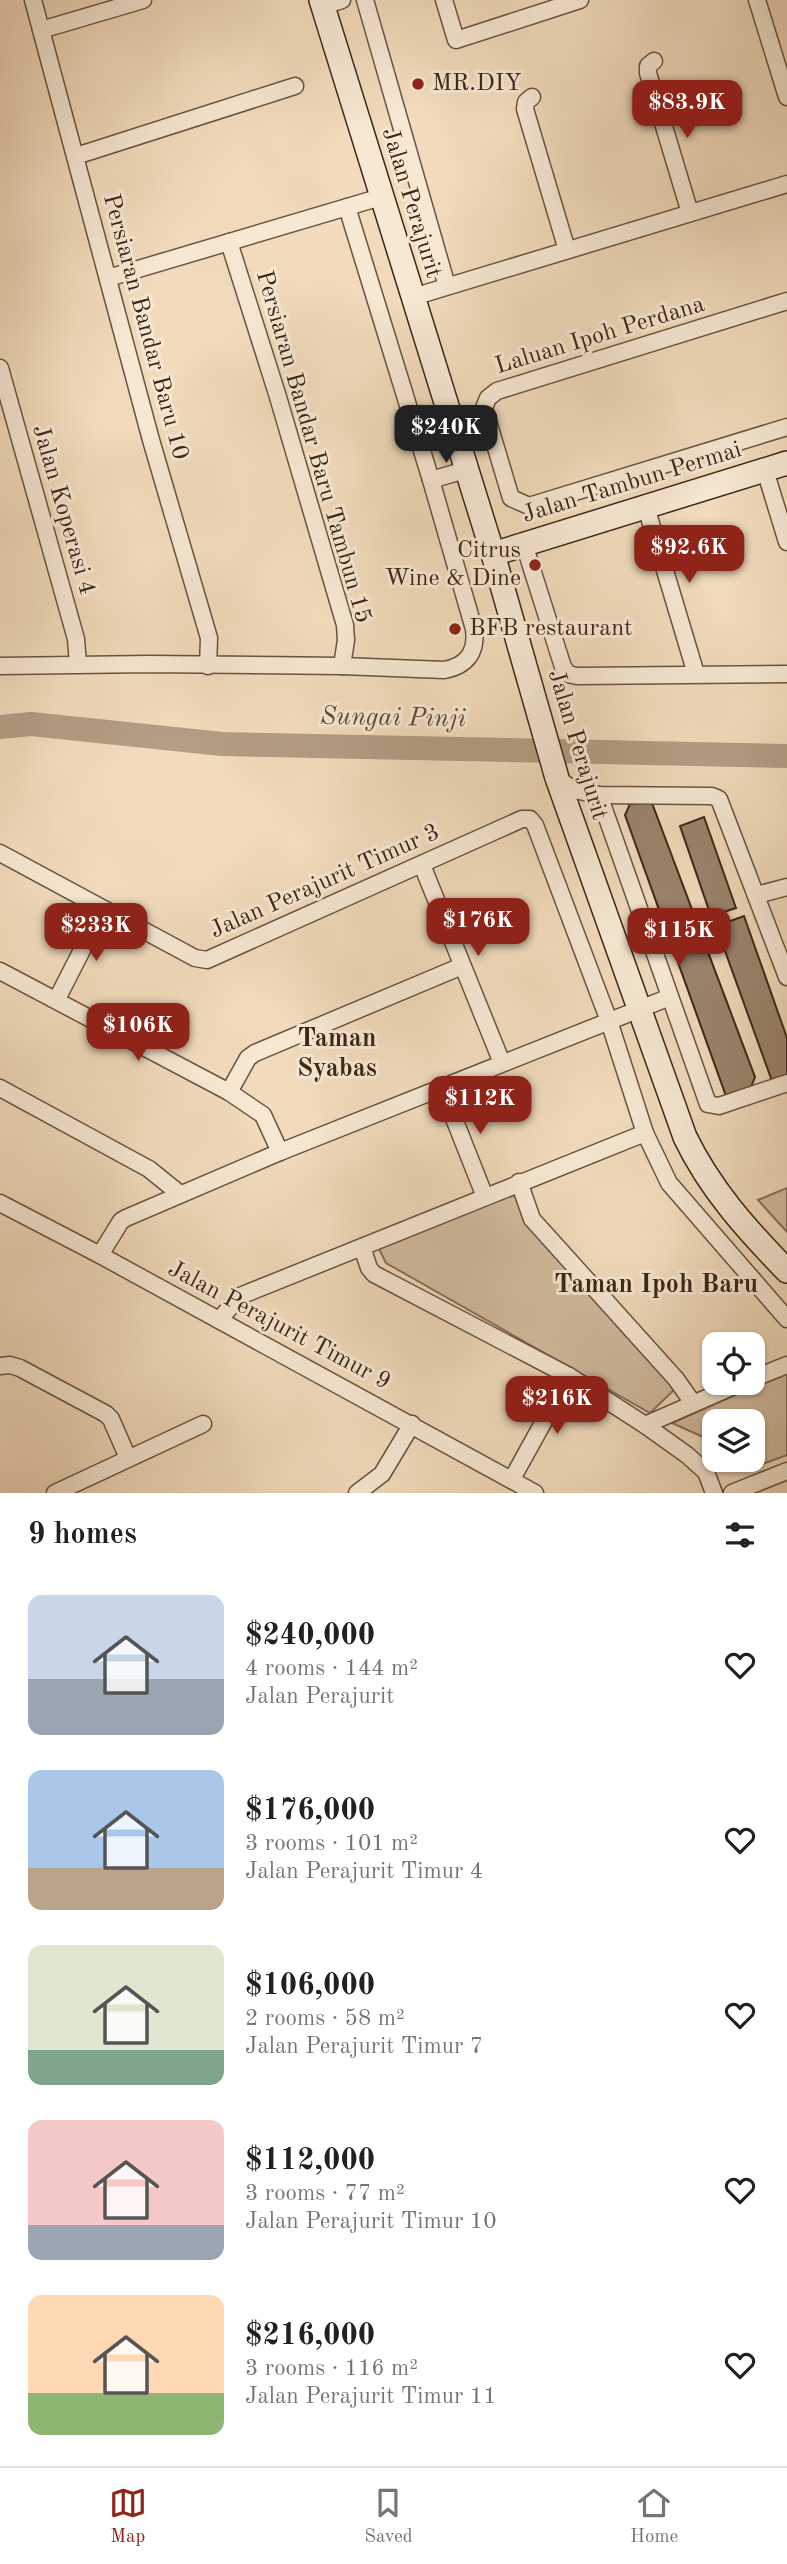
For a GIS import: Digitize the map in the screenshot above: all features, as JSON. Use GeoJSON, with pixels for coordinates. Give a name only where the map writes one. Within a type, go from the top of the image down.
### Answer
{"type":"FeatureCollection","features":[{"type":"Feature","properties":{"kind":"street","name":"Persiaran Bandar Baru 10"},"geometry":{"type":"LineString","coordinates":[[33,0],[147,427],[209,638],[208,666]]}},
{"type":"Feature","properties":{"kind":"street"},"geometry":{"type":"LineString","coordinates":[[41,30],[143,0]]}},
{"type":"Feature","properties":{"kind":"street"},"geometry":{"type":"LineString","coordinates":[[365,0],[447,286]]}},
{"type":"Feature","properties":{"kind":"street"},"geometry":{"type":"LineString","coordinates":[[444,0],[456,40],[576,1]]}},
{"type":"Feature","properties":{"kind":"street"},"geometry":{"type":"LineString","coordinates":[[757,0],[787,97]]}},
{"type":"Feature","properties":{"kind":"street","name":"Jalan Perajurit"},"geometry":{"type":"LineString","coordinates":[[329,2],[381,197],[493,554],[557,778],[685,1137],[700,1168],[720,1197],[787,1271]]}},
{"type":"Feature","properties":{"kind":"street"},"geometry":{"type":"LineString","coordinates":[[654,61],[648,66],[648,73],[690,212]]}},
{"type":"Feature","properties":{"kind":"street"},"geometry":{"type":"LineString","coordinates":[[76,156],[296,86]]}},
{"type":"Feature","properties":{"kind":"street"},"geometry":{"type":"LineString","coordinates":[[532,97],[526,102],[526,109],[567,250]]}},
{"type":"Feature","properties":{"kind":"street"},"geometry":{"type":"LineString","coordinates":[[413,297],[787,184]]}},
{"type":"Feature","properties":{"kind":"street"},"geometry":{"type":"LineString","coordinates":[[108,278],[381,197]]}},
{"type":"Feature","properties":{"kind":"street"},"geometry":{"type":"LineString","coordinates":[[0,666],[342,666],[427,670],[455,668],[465,662],[475,641],[474,629],[347,207]]}},
{"type":"Feature","properties":{"kind":"street","name":"Persiaran Bandar Baru Tambun 15"},"geometry":{"type":"LineString","coordinates":[[229,242],[345,625],[342,666]]}},
{"type":"Feature","properties":{"kind":"street","name":"Laluan Ipoh Perdana"},"geometry":{"type":"LineString","coordinates":[[787,301],[492,393],[485,402],[485,413],[511,498],[529,506],[787,427]]}},
{"type":"Feature","properties":{"kind":"street","name":"Jalan Koperasi 4"},"geometry":{"type":"LineString","coordinates":[[0,368],[76,639],[78,664]]}},
{"type":"Feature","properties":{"kind":"street","name":"Jalan Tambun Permai"},"geometry":{"type":"LineString","coordinates":[[493,554],[787,463]]}},
{"type":"Feature","properties":{"kind":"street"},"geometry":{"type":"LineString","coordinates":[[431,480],[465,470]]}},
{"type":"Feature","properties":{"kind":"street"},"geometry":{"type":"LineString","coordinates":[[765,470],[787,542]]}},
{"type":"Feature","properties":{"kind":"street"},"geometry":{"type":"LineString","coordinates":[[646,507],[696,674]]}},
{"type":"Feature","properties":{"kind":"street"},"geometry":{"type":"LineString","coordinates":[[524,544],[563,667],[568,674],[787,674]]}},
{"type":"Feature","properties":{"kind":"street"},"geometry":{"type":"LineString","coordinates":[[557,778],[574,790],[599,795],[712,796],[721,802],[787,977]]}},
{"type":"Feature","properties":{"kind":"street"},"geometry":{"type":"LineString","coordinates":[[599,795],[706,1100],[711,1106],[719,1107],[787,1083]]}},
{"type":"Feature","properties":{"kind":"street","name":"Jalan Perajurit Timur 3"},"geometry":{"type":"LineString","coordinates":[[0,853],[195,958],[207,960],[522,820],[530,819],[535,825],[610,1021]]}},
{"type":"Feature","properties":{"kind":"street"},"geometry":{"type":"LineString","coordinates":[[422,865],[502,1063]]}},
{"type":"Feature","properties":{"kind":"street"},"geometry":{"type":"LineString","coordinates":[[757,895],[787,887]]}},
{"type":"Feature","properties":{"kind":"street"},"geometry":{"type":"LineString","coordinates":[[57,999],[103,909]]}},
{"type":"Feature","properties":{"kind":"street"},"geometry":{"type":"LineString","coordinates":[[229,1092],[248,1058],[255,1053],[462,966]]}},
{"type":"Feature","properties":{"kind":"street"},"geometry":{"type":"LineString","coordinates":[[0,971],[229,1092],[263,1115],[280,1152]]}},
{"type":"Feature","properties":{"kind":"street"},"geometry":{"type":"LineString","coordinates":[[100,1255],[123,1219],[280,1152],[670,997]]}},
{"type":"Feature","properties":{"kind":"street"},"geometry":{"type":"LineString","coordinates":[[610,1021],[645,1133],[669,1183],[787,1319]]}},
{"type":"Feature","properties":{"kind":"street"},"geometry":{"type":"LineString","coordinates":[[0,1088],[149,1169],[180,1195]]}},
{"type":"Feature","properties":{"kind":"street"},"geometry":{"type":"LineString","coordinates":[[442,1088],[485,1197]]}},
{"type":"Feature","properties":{"kind":"street"},"geometry":{"type":"LineString","coordinates":[[219,1320],[240,1296],[645,1133]]}},
{"type":"Feature","properties":{"kind":"street"},"geometry":{"type":"LineString","coordinates":[[519,1182],[532,1219],[676,1379],[693,1403]]}},
{"type":"Feature","properties":{"kind":"street","name":"Jalan Perajurit Timur 9"},"geometry":{"type":"LineString","coordinates":[[0,1203],[535,1493]]}},
{"type":"Feature","properties":{"kind":"street"},"geometry":{"type":"LineString","coordinates":[[362,1247],[369,1268],[374,1274],[569,1376],[645,1425],[706,1472],[714,1493]]}},
{"type":"Feature","properties":{"kind":"street"},"geometry":{"type":"LineString","coordinates":[[765,1374],[787,1365]]}},
{"type":"Feature","properties":{"kind":"street"},"geometry":{"type":"LineString","coordinates":[[0,1366],[20,1368],[106,1414],[111,1419],[128,1458]]}},
{"type":"Feature","properties":{"kind":"street"},"geometry":{"type":"LineString","coordinates":[[512,1479],[569,1376]]}},
{"type":"Feature","properties":{"kind":"street"},"geometry":{"type":"LineString","coordinates":[[645,1425],[712,1395]]}},
{"type":"Feature","properties":{"kind":"street"},"geometry":{"type":"LineString","coordinates":[[55,1493],[203,1424]]}},
{"type":"Feature","properties":{"kind":"street"},"geometry":{"type":"LineString","coordinates":[[357,1493],[382,1474],[412,1424]]}},
{"type":"Feature","properties":{"kind":"street"},"geometry":{"type":"LineString","coordinates":[[732,1493],[787,1471]]}},
{"type":"Feature","properties":{"kind":"shaded area"},"geometry":{"type":"Polygon","coordinates":[[[787,1188],[787,1232],[758,1200],[787,1188]]]}},
{"type":"Feature","properties":{"kind":"shaded area"},"geometry":{"type":"Polygon","coordinates":[[[511,1190],[538,1237],[676,1388],[650,1413],[386,1263],[377,1245],[511,1190]]]}},
{"type":"Feature","properties":{"kind":"shaded area"},"geometry":{"type":"Polygon","coordinates":[[[787,1372],[787,1455],[765,1463],[765,1409],[704,1409],[735,1395],[765,1395],[765,1382],[787,1372]]]}},
{"type":"Feature","properties":{"kind":"shaded area"},"geometry":{"type":"Polygon","coordinates":[[[702,1410],[702,1437],[672,1423],[702,1410]]]}},
{"type":"Feature","properties":{"kind":"building"},"geometry":{"type":"Polygon","coordinates":[[[652,803],[755,1077],[751,1087],[726,1096],[625,815],[630,804],[652,803]]]}},
{"type":"Feature","properties":{"kind":"building"},"geometry":{"type":"Polygon","coordinates":[[[704,817],[736,908],[711,916],[680,826],[704,817]]]}},
{"type":"Feature","properties":{"kind":"building"},"geometry":{"type":"Polygon","coordinates":[[[744,916],[787,1038],[787,1075],[772,1081],[716,926],[744,916]]]}},
{"type":"Feature","properties":{"kind":"waterway","name":"Sungai Pinji"},"geometry":{"type":"LineString","coordinates":[[0,727],[31,724],[222,744],[787,756]]}},
{"type":"Feature","properties":{"kind":"place","name":"MR.DIY"},"geometry":{"type":"Point","coordinates":[418,84]}},
{"type":"Feature","properties":{"kind":"place","name":"Citrus Wine & Dine"},"geometry":{"type":"Point","coordinates":[535,565]}},
{"type":"Feature","properties":{"kind":"place","name":"BFB restaurant"},"geometry":{"type":"Point","coordinates":[455,629]}},
{"type":"Feature","properties":{"kind":"district","name":"Taman Syabas"},"geometry":{"type":"Point","coordinates":[337,1054]}},
{"type":"Feature","properties":{"kind":"district","name":"Taman Ipoh Baru"},"geometry":{"type":"Point","coordinates":[656,1285]}}]}
